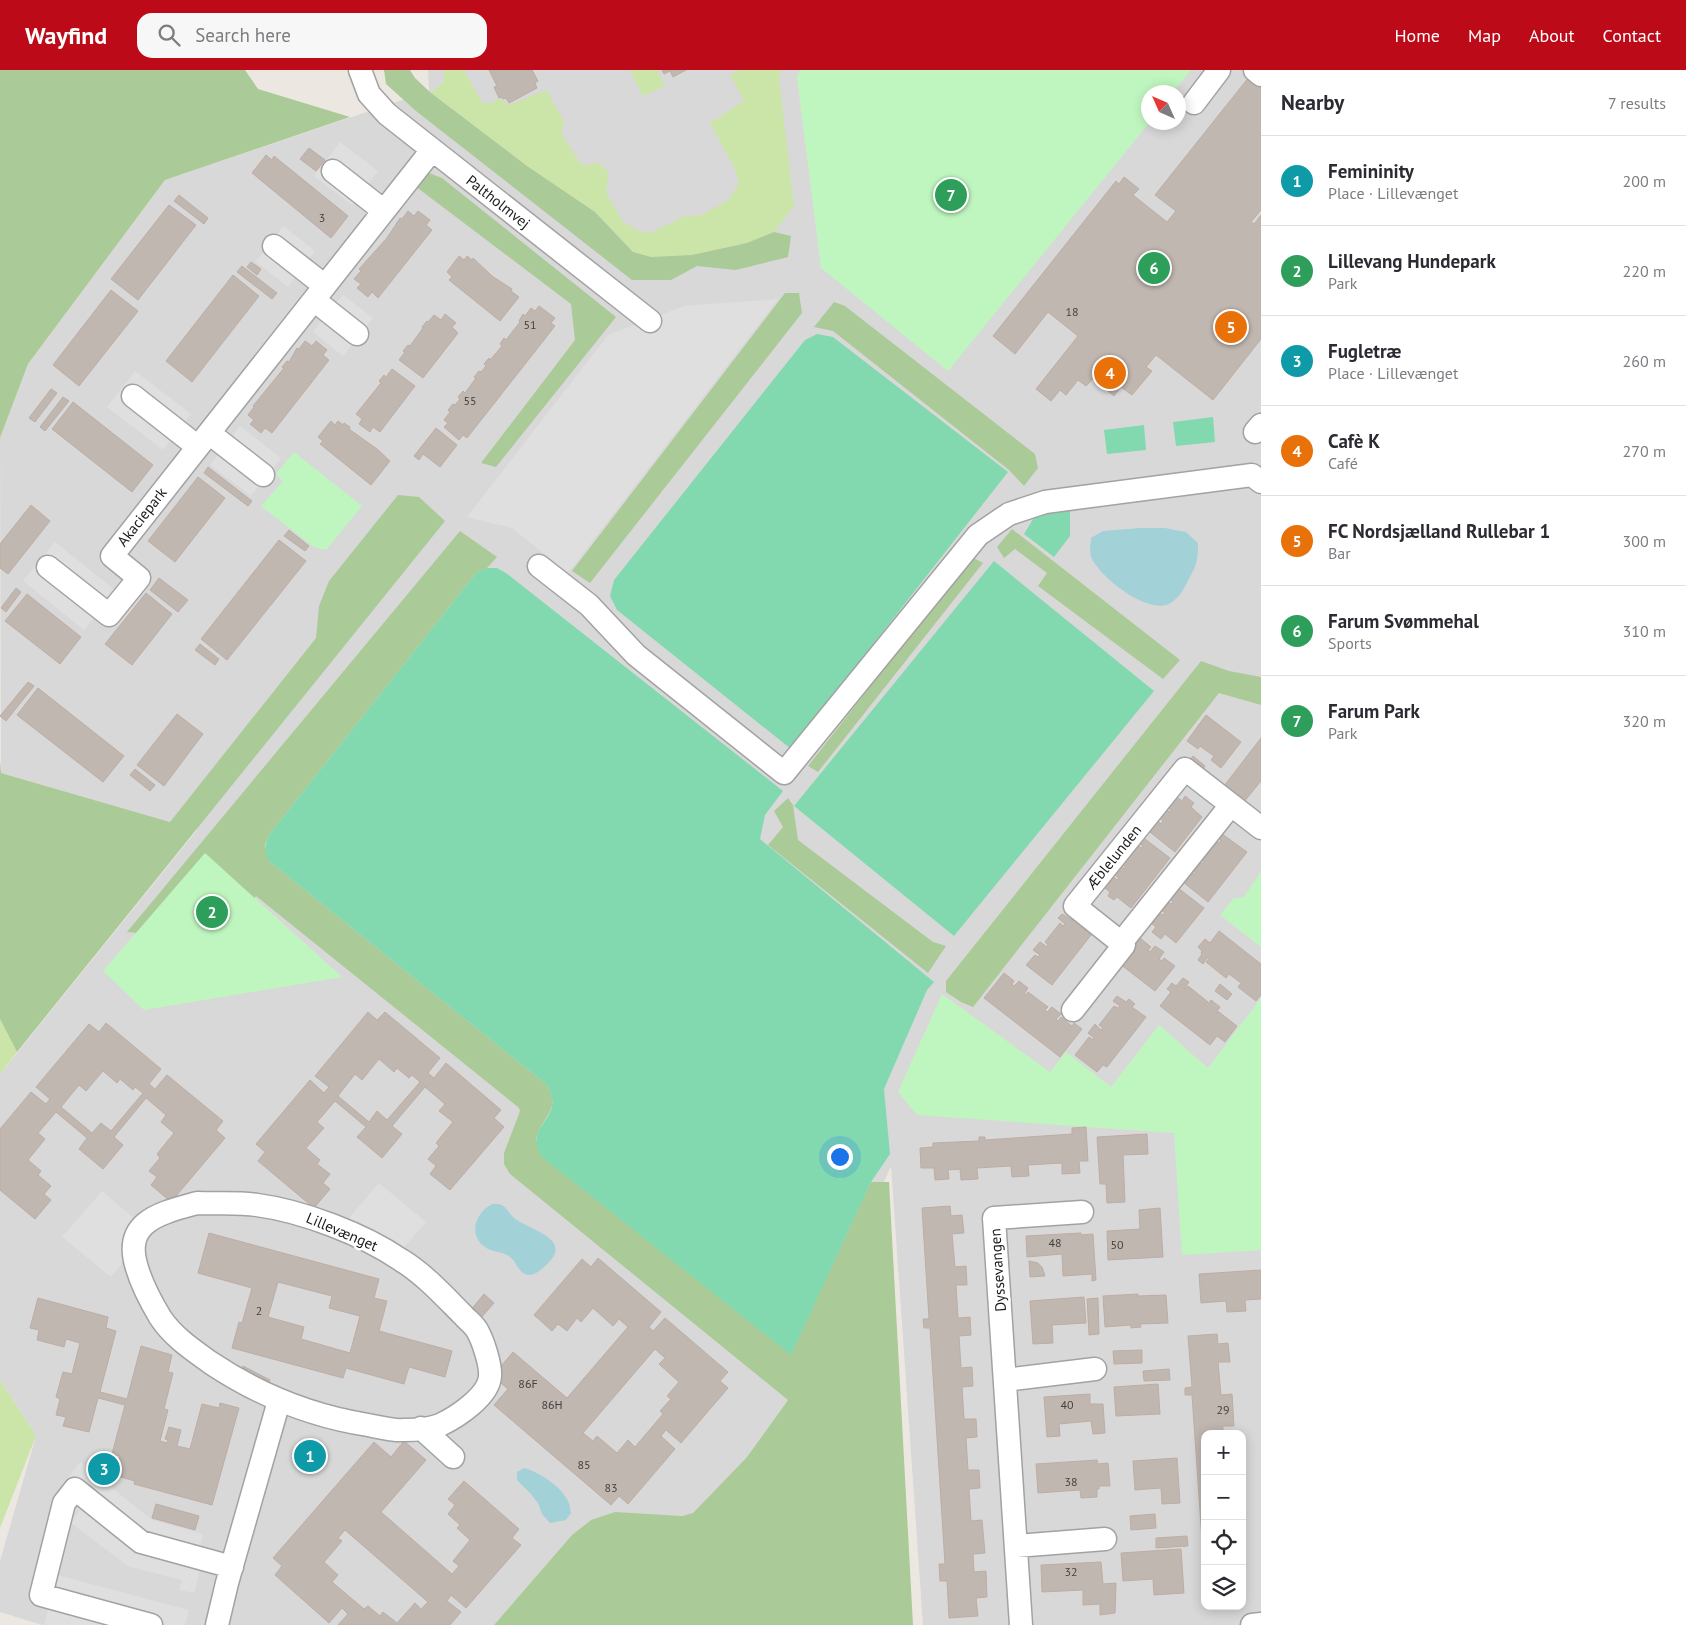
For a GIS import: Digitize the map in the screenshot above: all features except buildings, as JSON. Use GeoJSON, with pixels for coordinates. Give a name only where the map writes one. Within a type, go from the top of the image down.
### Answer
{"type":"FeatureCollection","features":[{"type":"Feature","properties":{"kind":"street","name":"Paltholmvej"},"geometry":{"type":"LineString","coordinates":[[360,70],[369,94],[387,114],[650,321]]}},
{"type":"Feature","properties":{"kind":"street"},"geometry":{"type":"LineString","coordinates":[[1194,103],[1219,70]]}},
{"type":"Feature","properties":{"kind":"street"},"geometry":{"type":"LineString","coordinates":[[1255,70],[1261,75]]}},
{"type":"Feature","properties":{"kind":"street","name":"Akaciepark"},"geometry":{"type":"LineString","coordinates":[[48,567],[109,615],[139,578],[112,556],[432,150]]}},
{"type":"Feature","properties":{"kind":"street"},"geometry":{"type":"LineString","coordinates":[[333,171],[384,211]]}},
{"type":"Feature","properties":{"kind":"street"},"geometry":{"type":"LineString","coordinates":[[274,246],[357,334]]}},
{"type":"Feature","properties":{"kind":"street"},"geometry":{"type":"LineString","coordinates":[[134,396],[263,475]]}},
{"type":"Feature","properties":{"kind":"street"},"geometry":{"type":"LineString","coordinates":[[538,566],[589,605],[636,655],[784,773],[978,535],[1009,514],[1045,502],[1252,475],[1261,482]]}},
{"type":"Feature","properties":{"kind":"street","name":"Æblelunden"},"geometry":{"type":"LineString","coordinates":[[1121,943],[1075,906],[1185,769],[1261,828]]}},
{"type":"Feature","properties":{"kind":"street"},"geometry":{"type":"LineString","coordinates":[[1073,1010],[1124,945],[1121,943],[1231,804]]}},
{"type":"Feature","properties":{"kind":"street","name":"Lillevænget"},"geometry":{"type":"LineString","coordinates":[[197,1203],[256,1205],[299,1214],[338,1228],[380,1247],[403,1260],[442,1294],[478,1331],[488,1362],[490,1377],[485,1392],[461,1413],[438,1426],[421,1428],[402,1431],[341,1421],[279,1401],[232,1376],[188,1347],[161,1319],[141,1282],[132,1254],[133,1244],[145,1223],[162,1212],[197,1203]]}},
{"type":"Feature","properties":{"kind":"street","name":"Dyssevangen"},"geometry":{"type":"LineString","coordinates":[[1021,1625],[994,1218],[1082,1212]]}},
{"type":"Feature","properties":{"kind":"street"},"geometry":{"type":"LineString","coordinates":[[1005,1380],[1095,1369]]}},
{"type":"Feature","properties":{"kind":"street"},"geometry":{"type":"LineString","coordinates":[[217,1625],[279,1401]]}},
{"type":"Feature","properties":{"kind":"street"},"geometry":{"type":"LineString","coordinates":[[421,1428],[453,1457]]}},
{"type":"Feature","properties":{"kind":"street"},"geometry":{"type":"LineString","coordinates":[[151,1625],[41,1595],[64,1503],[75,1489],[141,1542],[232,1567]]}},
{"type":"Feature","properties":{"kind":"street"},"geometry":{"type":"LineString","coordinates":[[1016,1546],[1105,1539]]}},
{"type":"Feature","properties":{"kind":"street"},"geometry":{"type":"LineString","coordinates":[[1252,1625],[1261,1624]]}},
{"type":"Feature","properties":{"kind":"shaded area"},"geometry":{"type":"Polygon","coordinates":[[[428,70],[1261,70],[1261,1625],[923,1625],[891,1166],[788,1400],[747,1457],[693,1513],[682,1516],[656,1515],[591,1520],[572,1535],[494,1625],[42,1625],[0,1612],[0,1561],[36,1436],[0,1380],[0,1074],[197,830],[1,773],[0,438],[28,364],[165,180],[429,91],[428,70]]]}},
{"type":"Feature","properties":{"kind":"shaded area"},"geometry":{"type":"Polygon","coordinates":[[[340,142],[378,171],[352,205],[314,176],[340,142]]]}},
{"type":"Feature","properties":{"kind":"shaded area"},"geometry":{"type":"Polygon","coordinates":[[[283,226],[315,251],[288,287],[256,262],[283,226]]]}},
{"type":"Feature","properties":{"kind":"shaded area"},"geometry":{"type":"Polygon","coordinates":[[[343,295],[373,318],[343,356],[313,332],[343,295]]]}},
{"type":"Feature","properties":{"kind":"shaded area"},"geometry":{"type":"Polygon","coordinates":[[[778,299],[568,573],[512,528],[467,517],[608,335],[684,306],[778,299]]]}},
{"type":"Feature","properties":{"kind":"shaded area"},"geometry":{"type":"Polygon","coordinates":[[[135,371],[191,414],[163,450],[107,407],[135,371]]]}},
{"type":"Feature","properties":{"kind":"shaded area"},"geometry":{"type":"Polygon","coordinates":[[[240,426],[281,458],[251,496],[210,465],[240,426]]]}},
{"type":"Feature","properties":{"kind":"shaded area"},"geometry":{"type":"Polygon","coordinates":[[[55,542],[116,591],[84,630],[23,581],[55,542]]]}},
{"type":"Feature","properties":{"kind":"shaded area"},"geometry":{"type":"Polygon","coordinates":[[[379,1183],[426,1222],[399,1253],[343,1225],[379,1183]]]}},
{"type":"Feature","properties":{"kind":"shaded area"},"geometry":{"type":"Polygon","coordinates":[[[102,1191],[138,1222],[121,1265],[111,1277],[62,1237],[102,1191]]]}},
{"type":"Feature","properties":{"kind":"shaded area"},"geometry":{"type":"Polygon","coordinates":[[[80,1462],[152,1520],[203,1534],[200,1548],[200,1569],[194,1593],[179,1590],[182,1580],[128,1566],[71,1523],[80,1510],[59,1490],[80,1462]]]}},
{"type":"Feature","properties":{"kind":"shaded area"},"geometry":{"type":"Polygon","coordinates":[[[57,1575],[189,1610],[185,1625],[44,1625],[57,1575]]]}},
{"type":"Feature","properties":{"kind":"green space"},"geometry":{"type":"Polygon","coordinates":[[[0,70],[245,70],[258,89],[350,117],[165,180],[28,364],[0,438],[0,70]]]}},
{"type":"Feature","properties":{"kind":"green space"},"geometry":{"type":"Polygon","coordinates":[[[384,70],[410,70],[415,78],[431,93],[527,166],[595,212],[633,252],[651,257],[692,255],[747,243],[774,232],[791,236],[788,257],[736,270],[697,266],[671,280],[632,280],[416,111],[386,84],[384,70]]]}},
{"type":"Feature","properties":{"kind":"green space"},"geometry":{"type":"Polygon","coordinates":[[[444,70],[464,70],[481,101],[490,104],[500,98],[509,105],[546,90],[564,121],[561,133],[581,164],[589,165],[598,162],[609,173],[606,192],[623,222],[641,232],[652,232],[685,216],[699,216],[729,200],[739,183],[735,169],[710,123],[744,101],[730,75],[740,70],[781,70],[779,78],[794,206],[774,232],[747,243],[692,255],[651,257],[633,252],[595,212],[527,166],[431,93],[444,81],[444,70]]]}},
{"type":"Feature","properties":{"kind":"green space"},"geometry":{"type":"Polygon","coordinates":[[[630,70],[657,70],[665,86],[643,96],[630,70]]]}},
{"type":"Feature","properties":{"kind":"green space"},"geometry":{"type":"Polygon","coordinates":[[[800,70],[1191,70],[1179,85],[1141,85],[1141,130],[1143,130],[948,371],[821,268],[797,78],[800,70]]]}},
{"type":"Feature","properties":{"kind":"green space"},"geometry":{"type":"Polygon","coordinates":[[[429,173],[442,178],[616,317],[496,467],[481,463],[575,340],[571,304],[415,186],[429,173]]]}},
{"type":"Feature","properties":{"kind":"green space"},"geometry":{"type":"Polygon","coordinates":[[[785,293],[799,293],[802,313],[590,583],[572,571],[785,293]]]}},
{"type":"Feature","properties":{"kind":"green space"},"geometry":{"type":"Polygon","coordinates":[[[834,302],[845,306],[1035,454],[1038,468],[1024,486],[1009,470],[833,331],[814,327],[834,302]]]}},
{"type":"Feature","properties":{"kind":"green space"},"geometry":{"type":"Polygon","coordinates":[[[817,334],[833,337],[1008,472],[791,749],[617,610],[610,596],[614,580],[805,340],[817,334]]]}},
{"type":"Feature","properties":{"kind":"green space"},"geometry":{"type":"Polygon","coordinates":[[[1213,417],[1215,442],[1176,446],[1173,422],[1213,417]]]}},
{"type":"Feature","properties":{"kind":"green space"},"geometry":{"type":"Polygon","coordinates":[[[1144,425],[1146,450],[1107,454],[1104,430],[1144,425]]]}},
{"type":"Feature","properties":{"kind":"green space"},"geometry":{"type":"Polygon","coordinates":[[[294,452],[362,506],[326,550],[314,547],[261,506],[283,481],[276,474],[294,452]]]}},
{"type":"Feature","properties":{"kind":"green space"},"geometry":{"type":"Polygon","coordinates":[[[398,495],[419,497],[445,521],[17,1052],[0,1019],[0,760],[1,773],[170,822],[316,638],[319,606],[329,581],[398,495]]]}},
{"type":"Feature","properties":{"kind":"green space"},"geometry":{"type":"Polygon","coordinates":[[[1070,506],[1070,536],[1054,557],[1024,534],[1038,511],[1070,506]]]}},
{"type":"Feature","properties":{"kind":"green space"},"geometry":{"type":"Polygon","coordinates":[[[1012,529],[1180,660],[1163,679],[1038,586],[1047,573],[1015,549],[1004,558],[997,547],[1012,529]]]}},
{"type":"Feature","properties":{"kind":"green space"},"geometry":{"type":"Polygon","coordinates":[[[460,531],[497,557],[487,568],[476,573],[269,835],[265,845],[269,861],[546,1084],[551,1093],[552,1107],[542,1124],[536,1140],[791,1354],[871,1182],[889,1182],[913,1625],[494,1625],[572,1535],[591,1520],[615,1512],[682,1516],[693,1513],[747,1457],[788,1400],[510,1174],[504,1164],[504,1153],[519,1114],[520,1110],[518,1107],[256,896],[219,940],[127,932],[460,531]]]}},
{"type":"Feature","properties":{"kind":"green space"},"geometry":{"type":"Polygon","coordinates":[[[972,557],[983,563],[818,772],[808,766],[972,557]]]}},
{"type":"Feature","properties":{"kind":"green space"},"geometry":{"type":"Polygon","coordinates":[[[994,561],[1154,691],[954,936],[794,806],[994,561]]]}},
{"type":"Feature","properties":{"kind":"green space"},"geometry":{"type":"Polygon","coordinates":[[[487,568],[497,568],[506,573],[783,791],[765,815],[760,839],[934,982],[927,990],[884,1089],[890,1154],[871,1182],[791,1355],[542,1157],[537,1146],[537,1136],[552,1106],[552,1096],[546,1084],[269,861],[267,857],[266,848],[269,835],[476,573],[487,568]]]}},
{"type":"Feature","properties":{"kind":"green space"},"geometry":{"type":"Polygon","coordinates":[[[1201,661],[1229,671],[1261,677],[1261,705],[1219,693],[973,1007],[946,992],[946,981],[1201,661]]]}},
{"type":"Feature","properties":{"kind":"green space"},"geometry":{"type":"Polygon","coordinates":[[[788,798],[793,805],[798,840],[933,942],[946,946],[928,973],[768,845],[783,827],[774,811],[788,798]]]}},
{"type":"Feature","properties":{"kind":"green space"},"geometry":{"type":"Polygon","coordinates":[[[205,853],[342,977],[144,1010],[103,971],[205,853]]]}},
{"type":"Feature","properties":{"kind":"green space"},"geometry":{"type":"Polygon","coordinates":[[[1261,872],[1261,947],[1220,915],[1234,898],[1243,898],[1261,872]]]}},
{"type":"Feature","properties":{"kind":"green space"},"geometry":{"type":"Polygon","coordinates":[[[942,994],[1050,1072],[1066,1052],[1111,1087],[1159,1025],[1208,1068],[1261,998],[1261,1250],[1182,1255],[1174,1133],[917,1115],[898,1092],[942,994]]]}},
{"type":"Feature","properties":{"kind":"green space"},"geometry":{"type":"Polygon","coordinates":[[[0,1019],[17,1052],[0,1074],[0,1019]]]}},
{"type":"Feature","properties":{"kind":"green space"},"geometry":{"type":"Polygon","coordinates":[[[0,1380],[36,1436],[0,1528],[0,1380]]]}},
{"type":"Feature","properties":{"kind":"water"},"geometry":{"type":"Polygon","coordinates":[[[1165,528],[1186,532],[1198,543],[1196,564],[1181,593],[1170,604],[1157,605],[1146,603],[1123,591],[1103,574],[1091,557],[1091,538],[1103,531],[1165,528]]]}},
{"type":"Feature","properties":{"kind":"water"},"geometry":{"type":"Polygon","coordinates":[[[492,1204],[500,1204],[513,1217],[547,1236],[553,1242],[556,1249],[553,1258],[535,1274],[523,1273],[510,1257],[488,1249],[480,1242],[475,1230],[476,1224],[481,1213],[492,1204]]]}},
{"type":"Feature","properties":{"kind":"water"},"geometry":{"type":"Polygon","coordinates":[[[524,1468],[549,1480],[565,1495],[571,1513],[566,1520],[550,1523],[542,1514],[538,1503],[517,1480],[517,1472],[524,1468]]]}},
{"type":"Feature","properties":{"kind":"place","name":"Farum Park"},"geometry":{"type":"Point","coordinates":[951,195]}},
{"type":"Feature","properties":{"kind":"place","name":"Farum Svømmehal"},"geometry":{"type":"Point","coordinates":[1154,268]}},
{"type":"Feature","properties":{"kind":"place","name":"FC Nordsjælland Rullebar 1"},"geometry":{"type":"Point","coordinates":[1231,327]}},
{"type":"Feature","properties":{"kind":"place","name":"Cafè K"},"geometry":{"type":"Point","coordinates":[1110,373]}},
{"type":"Feature","properties":{"kind":"place","name":"Lillevang Hundepark"},"geometry":{"type":"Point","coordinates":[212,912]}},
{"type":"Feature","properties":{"kind":"place","name":"Femininity"},"geometry":{"type":"Point","coordinates":[310,1456]}},
{"type":"Feature","properties":{"kind":"place","name":"Fugletræ"},"geometry":{"type":"Point","coordinates":[104,1469]}}]}
